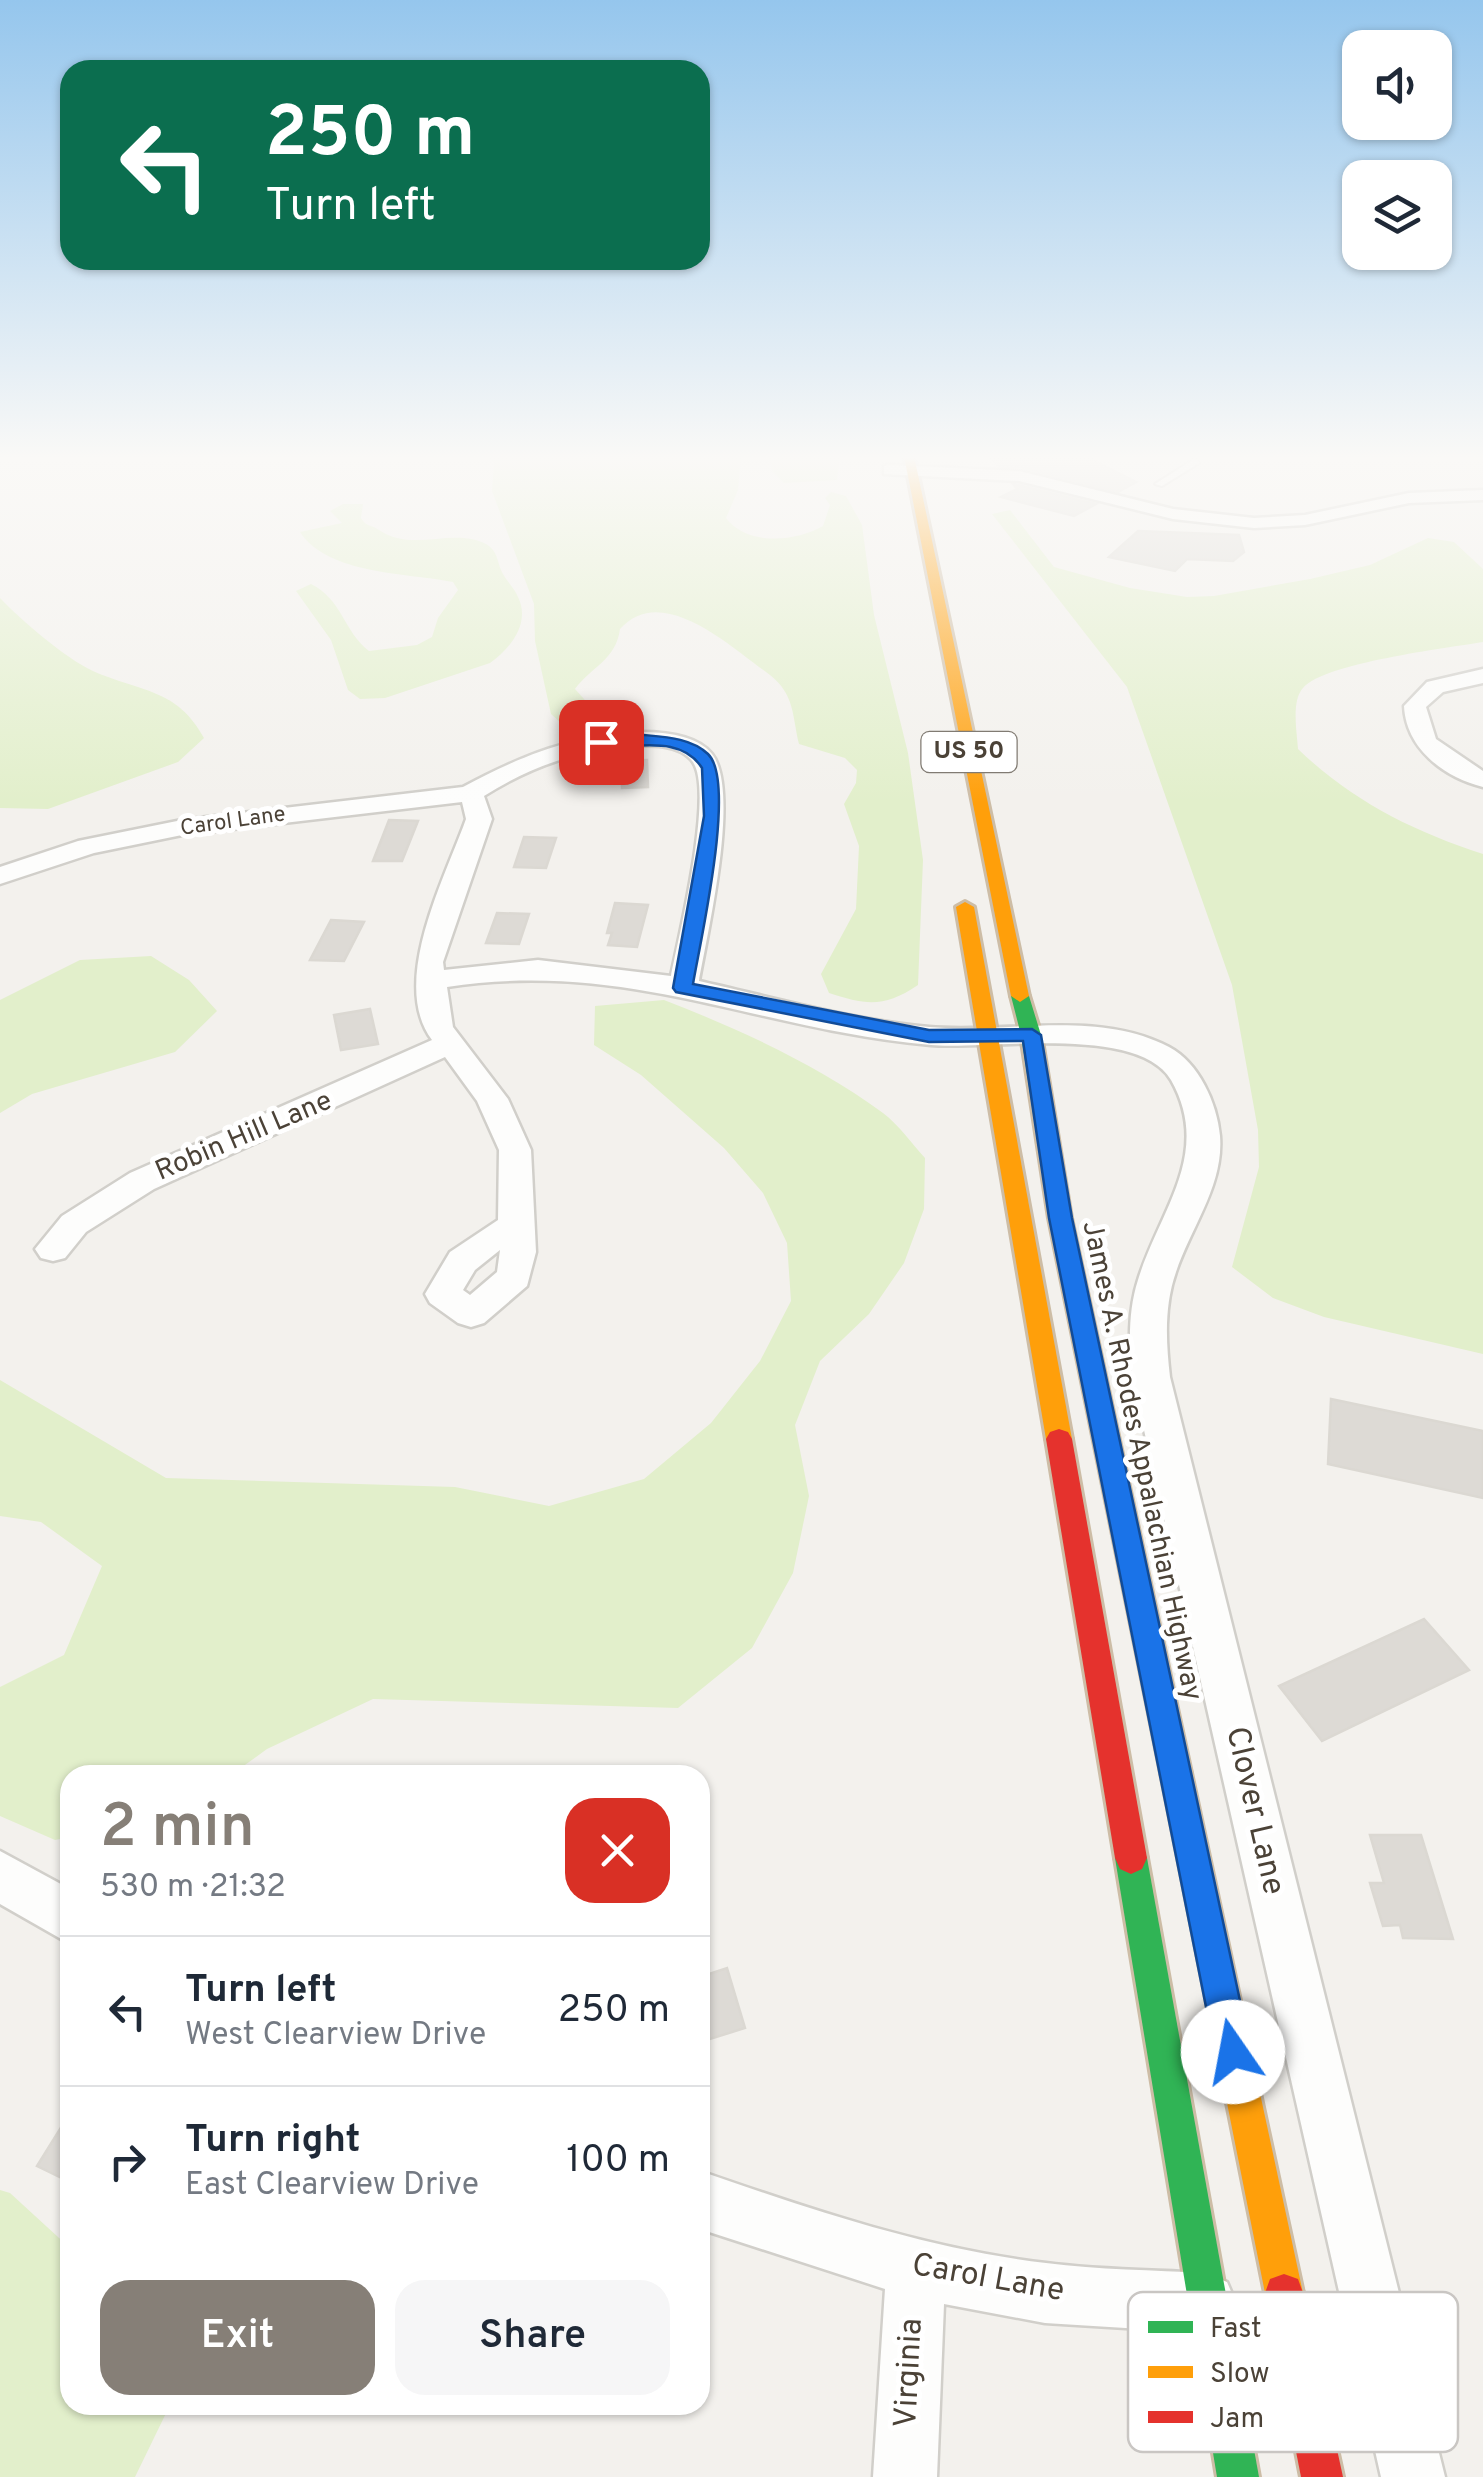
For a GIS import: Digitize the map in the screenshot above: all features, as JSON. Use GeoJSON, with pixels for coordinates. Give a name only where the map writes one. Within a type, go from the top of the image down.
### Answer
{"type":"FeatureCollection","features":[{"type":"Feature","properties":{"kind":"highway","name":"James A. Rhodes Appalachian Highway"},"geometry":{"type":"LineString","coordinates":[[924,572],[1012,969],[1032,1035],[1060,1218],[1284,2292]]}},
{"type":"Feature","properties":{"kind":"highway"},"geometry":{"type":"LineString","coordinates":[[962,891],[983,1038],[1024,1236],[1207,2292]]}},
{"type":"Feature","properties":{"kind":"highway"},"geometry":{"type":"LineString","coordinates":[[1234,2452],[1238,2477]]}},
{"type":"Feature","properties":{"kind":"highway","name":"James A. Rhodes Appalachian Highway"},"geometry":{"type":"LineString","coordinates":[[1317,2452],[1322,2477]]}},
{"type":"Feature","properties":{"kind":"street"},"geometry":{"type":"LineString","coordinates":[[1483,676],[1435,687],[1415,706],[1414,724],[1424,744],[1449,763],[1483,780]]}},
{"type":"Feature","properties":{"kind":"street"},"geometry":{"type":"LineString","coordinates":[[515,1226],[515,1150],[492,1099],[447,1045],[438,1028],[429,962],[479,819],[471,793],[530,762],[598,742],[668,742],[703,758],[712,784],[712,816],[683,988]]}},
{"type":"Feature","properties":{"kind":"street","name":"Carol Lane"},"geometry":{"type":"LineString","coordinates":[[0,876],[90,844],[321,809],[471,793]]}},
{"type":"Feature","properties":{"kind":"street","name":"Clover Lane"},"geometry":{"type":"LineString","coordinates":[[433,980],[542,969],[683,988],[929,1036],[1032,1035],[1116,1040],[1164,1057],[1185,1077],[1202,1123],[1204,1146],[1194,1198],[1158,1272],[1148,1334],[1151,1376],[1368,2292]]}},
{"type":"Feature","properties":{"kind":"street","name":"Robin Hill Lane"},"geometry":{"type":"LineString","coordinates":[[53,1249],[74,1224],[142,1182],[447,1045]]}},
{"type":"Feature","properties":{"kind":"street"},"geometry":{"type":"LineString","coordinates":[[0,1876],[60,1912]]}},
{"type":"Feature","properties":{"kind":"street","name":"Carol Lane"},"geometry":{"type":"LineString","coordinates":[[710,2204],[857,2255],[916,2269],[1026,2291],[1128,2298]]}},
{"type":"Feature","properties":{"kind":"street","name":"Virginia"},"geometry":{"type":"LineString","coordinates":[[905,2477],[916,2269]]}},
{"type":"Feature","properties":{"kind":"street","name":"Clover Lane"},"geometry":{"type":"LineString","coordinates":[[1406,2452],[1412,2477]]}},
{"type":"Feature","properties":{"kind":"green space"},"geometry":{"type":"Polygon","coordinates":[[[379,572],[502,572],[521,607],[520,626],[505,650],[490,663],[385,698],[360,699],[348,690],[331,640],[296,591],[311,584],[321,590],[369,651],[417,645],[432,637],[438,618],[458,590],[453,582],[379,572]]]}},
{"type":"Feature","properties":{"kind":"green space"},"geometry":{"type":"Polygon","coordinates":[[[522,572],[868,572],[874,615],[908,753],[923,860],[918,985],[895,998],[875,1002],[829,993],[821,974],[856,909],[859,846],[844,804],[856,783],[857,770],[845,758],[799,744],[791,706],[784,690],[770,675],[717,636],[676,615],[656,612],[637,616],[620,629],[608,656],[575,689],[593,709],[589,721],[562,724],[551,714],[535,641],[534,604],[522,572]]]}},
{"type":"Feature","properties":{"kind":"green space"},"geometry":{"type":"Polygon","coordinates":[[[1037,572],[1071,572],[1130,588],[1187,597],[1214,596],[1342,572],[1483,572],[1483,642],[1387,658],[1315,679],[1299,694],[1296,717],[1298,749],[1339,784],[1407,824],[1483,854],[1483,1354],[1324,1317],[1273,1298],[1232,1267],[1259,1167],[1258,1130],[1232,985],[1127,687],[1037,572]]]}},
{"type":"Feature","properties":{"kind":"green space"},"geometry":{"type":"Polygon","coordinates":[[[0,598],[44,638],[82,665],[169,700],[182,709],[204,738],[178,762],[48,809],[0,808],[0,598]]]}},
{"type":"Feature","properties":{"kind":"green space"},"geometry":{"type":"Polygon","coordinates":[[[151,956],[189,980],[217,1011],[175,1052],[32,1094],[0,1113],[0,1000],[80,960],[151,956]]]}},
{"type":"Feature","properties":{"kind":"green space"},"geometry":{"type":"Polygon","coordinates":[[[664,1000],[749,1036],[858,1096],[889,1118],[925,1158],[924,1209],[904,1263],[869,1314],[820,1361],[795,1425],[809,1496],[793,1573],[752,1648],[678,1708],[373,1699],[267,1749],[245,1765],[60,1765],[60,1839],[0,1816],[0,1687],[64,1655],[102,1566],[41,1522],[0,1516],[0,1380],[166,1478],[455,1487],[549,1506],[644,1479],[711,1423],[760,1361],[791,1301],[787,1243],[763,1193],[724,1148],[641,1075],[594,1045],[595,1006],[664,1000]]]}},
{"type":"Feature","properties":{"kind":"green space"},"geometry":{"type":"Polygon","coordinates":[[[0,2190],[10,2193],[60,2239],[60,2415],[165,2415],[135,2477],[0,2477],[0,2190]]]}},
{"type":"Feature","properties":{"kind":"building"},"geometry":{"type":"Polygon","coordinates":[[[647,760],[648,787],[622,788],[622,761],[647,760]]]}},
{"type":"Feature","properties":{"kind":"building"},"geometry":{"type":"Polygon","coordinates":[[[389,820],[418,821],[402,861],[373,861],[389,820]]]}},
{"type":"Feature","properties":{"kind":"building"},"geometry":{"type":"Polygon","coordinates":[[[524,837],[556,838],[546,868],[514,867],[524,837]]]}},
{"type":"Feature","properties":{"kind":"building"},"geometry":{"type":"Polygon","coordinates":[[[615,903],[648,905],[637,947],[608,945],[615,903]]]}},
{"type":"Feature","properties":{"kind":"building"},"geometry":{"type":"Polygon","coordinates":[[[497,913],[529,914],[519,944],[486,943],[497,913]]]}},
{"type":"Feature","properties":{"kind":"building"},"geometry":{"type":"Polygon","coordinates":[[[331,920],[364,922],[344,961],[310,960],[331,920]]]}},
{"type":"Feature","properties":{"kind":"building"},"geometry":{"type":"Polygon","coordinates":[[[370,1009],[378,1044],[341,1050],[334,1015],[370,1009]]]}},
{"type":"Feature","properties":{"kind":"building"},"geometry":{"type":"Polygon","coordinates":[[[1331,1399],[1483,1431],[1483,1498],[1328,1464],[1331,1399]]]}},
{"type":"Feature","properties":{"kind":"building"},"geometry":{"type":"Polygon","coordinates":[[[1424,1619],[1469,1670],[1322,1741],[1279,1686],[1424,1619]]]}},
{"type":"Feature","properties":{"kind":"building"},"geometry":{"type":"Polygon","coordinates":[[[1370,1835],[1421,1835],[1453,1939],[1403,1938],[1400,1925],[1383,1926],[1370,1883],[1384,1883],[1370,1835]]]}},
{"type":"Feature","properties":{"kind":"building"},"geometry":{"type":"Polygon","coordinates":[[[727,1968],[745,2028],[710,2039],[710,1974],[727,1968]]]}},
{"type":"Feature","properties":{"kind":"building"},"geometry":{"type":"Polygon","coordinates":[[[60,2129],[60,2177],[37,2166],[60,2129]]]}},
{"type":"Feature","properties":{"kind":"traffic: fast"},"geometry":{"type":"LineString","coordinates":[[1020,996],[1031,1035],[1060,1218],[1176,1773]]}},
{"type":"Feature","properties":{"kind":"traffic: fast"},"geometry":{"type":"LineString","coordinates":[[1131,1858],[1206,2292]]}},
{"type":"Feature","properties":{"kind":"traffic: fast"},"geometry":{"type":"LineString","coordinates":[[1234,2452],[1238,2477]]}},
{"type":"Feature","properties":{"kind":"traffic: slow"},"geometry":{"type":"LineString","coordinates":[[933,572],[1020,996]]}},
{"type":"Feature","properties":{"kind":"traffic: slow"},"geometry":{"type":"LineString","coordinates":[[965,907],[1059,1439]]}},
{"type":"Feature","properties":{"kind":"traffic: slow"},"geometry":{"type":"LineString","coordinates":[[1176,1773],[1284,2292]]}},
{"type":"Feature","properties":{"kind":"traffic: jam"},"geometry":{"type":"LineString","coordinates":[[1059,1439],[1131,1858]]}},
{"type":"Feature","properties":{"kind":"traffic: jam"},"geometry":{"type":"LineString","coordinates":[[1317,2452],[1322,2477]]}},
{"type":"Feature","properties":{"kind":"route"},"geometry":{"type":"LineString","coordinates":[[601,742],[634,739],[681,744],[703,758],[710,768],[712,816],[683,988],[929,1036],[1032,1035],[1060,1218],[1233,2052]]}}]}
